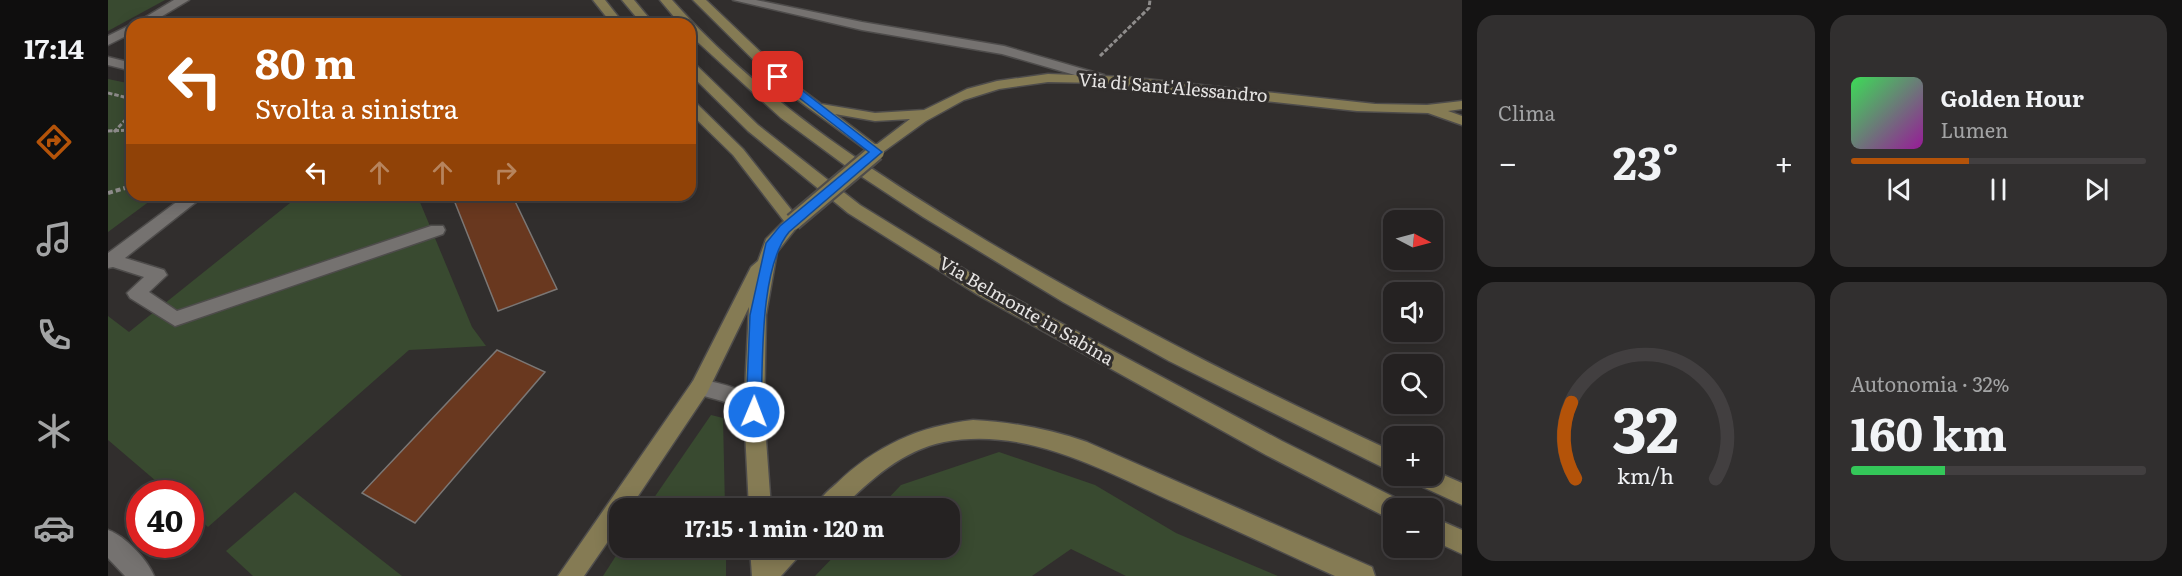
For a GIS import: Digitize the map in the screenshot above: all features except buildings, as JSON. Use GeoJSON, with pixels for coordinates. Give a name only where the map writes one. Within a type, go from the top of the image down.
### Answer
{"type":"FeatureCollection","features":[{"type":"Feature","properties":{"kind":"street"},"geometry":{"type":"LineString","coordinates":[[151,18],[183,0]]}},
{"type":"Feature","properties":{"kind":"street"},"geometry":{"type":"LineString","coordinates":[[599,0],[613,18]]}},
{"type":"Feature","properties":{"kind":"street"},"geometry":{"type":"LineString","coordinates":[[628,0],[643,18]]}},
{"type":"Feature","properties":{"kind":"street"},"geometry":{"type":"LineString","coordinates":[[666,0],[682,18]]}},
{"type":"Feature","properties":{"kind":"street"},"geometry":{"type":"LineString","coordinates":[[699,0],[760,61],[812,105],[876,152]]}},
{"type":"Feature","properties":{"kind":"street"},"geometry":{"type":"LineString","coordinates":[[739,0],[862,26],[1005,50],[1099,78]]}},
{"type":"Feature","properties":{"kind":"street"},"geometry":{"type":"LineString","coordinates":[[108,41],[126,31]]}},
{"type":"Feature","properties":{"kind":"street","name":"Via Belmonte in Sabina"},"geometry":{"type":"LineString","coordinates":[[696,33],[789,116],[921,209],[1039,281],[1172,355],[1383,457]]}},
{"type":"Feature","properties":{"kind":"street"},"geometry":{"type":"LineString","coordinates":[[108,61],[126,66]]}},
{"type":"Feature","properties":{"kind":"street","name":"Via Belmonte in Sabina"},"geometry":{"type":"LineString","coordinates":[[696,72],[753,128],[864,215],[984,290],[1383,503]]}},
{"type":"Feature","properties":{"kind":"street","name":"Via di Sant'Alessandro"},"geometry":{"type":"LineString","coordinates":[[759,498],[754,412],[757,315],[768,252],[772,243],[793,222],[908,126],[930,113],[962,96],[1004,84],[1099,78],[1375,108],[1433,111],[1462,105]]}},
{"type":"Feature","properties":{"kind":"street"},"geometry":{"type":"LineString","coordinates":[[812,105],[876,117],[930,113]]}},
{"type":"Feature","properties":{"kind":"street"},"geometry":{"type":"LineString","coordinates":[[696,111],[738,152],[793,222]]}},
{"type":"Feature","properties":{"kind":"street"},"geometry":{"type":"LineString","coordinates":[[1433,111],[1462,121]]}},
{"type":"Feature","properties":{"kind":"street"},"geometry":{"type":"LineString","coordinates":[[110,261],[189,201]]}},
{"type":"Feature","properties":{"kind":"street"},"geometry":{"type":"LineString","coordinates":[[110,261],[158,274],[136,293],[175,319],[437,230]]}},
{"type":"Feature","properties":{"kind":"street"},"geometry":{"type":"LineString","coordinates":[[570,576],[700,387],[768,252]]}},
{"type":"Feature","properties":{"kind":"street"},"geometry":{"type":"LineString","coordinates":[[700,387],[731,395],[754,412]]}},
{"type":"Feature","properties":{"kind":"street"},"geometry":{"type":"LineString","coordinates":[[837,498],[858,476],[910,442],[950,431],[991,428],[1012,431],[1038,435],[1079,449],[1363,576]]}},
{"type":"Feature","properties":{"kind":"street"},"geometry":{"type":"LineString","coordinates":[[1443,485],[1462,494]]}},
{"type":"Feature","properties":{"kind":"street"},"geometry":{"type":"LineString","coordinates":[[1443,533],[1462,542]]}},
{"type":"Feature","properties":{"kind":"street"},"geometry":{"type":"LineString","coordinates":[[108,540],[142,576]]}},
{"type":"Feature","properties":{"kind":"street"},"geometry":{"type":"LineString","coordinates":[[763,558],[764,576]]}},
{"type":"Feature","properties":{"kind":"street"},"geometry":{"type":"LineString","coordinates":[[764,576],[781,558]]}},
{"type":"Feature","properties":{"kind":"path"},"geometry":{"type":"LineString","coordinates":[[1099,78],[1098,57],[1149,8],[1150,0]]}},
{"type":"Feature","properties":{"kind":"path"},"geometry":{"type":"LineString","coordinates":[[108,93],[126,98]]}},
{"type":"Feature","properties":{"kind":"path"},"geometry":{"type":"LineString","coordinates":[[114,132],[126,119]]}},
{"type":"Feature","properties":{"kind":"path"},"geometry":{"type":"LineString","coordinates":[[108,131],[126,131]]}},
{"type":"Feature","properties":{"kind":"path"},"geometry":{"type":"LineString","coordinates":[[108,193],[126,188]]}},
{"type":"Feature","properties":{"kind":"green space"},"geometry":{"type":"Polygon","coordinates":[[[108,0],[165,0],[132,18],[126,18],[126,21],[108,31],[108,0]]]}},
{"type":"Feature","properties":{"kind":"green space"},"geometry":{"type":"Polygon","coordinates":[[[108,79],[126,83],[126,201],[150,201],[108,232],[108,79]]]}},
{"type":"Feature","properties":{"kind":"green space"},"geometry":{"type":"Polygon","coordinates":[[[293,201],[420,201],[472,327],[486,346],[409,350],[208,527],[204,523],[204,480],[155,480],[108,440],[108,316],[129,332],[293,201]]]}},
{"type":"Feature","properties":{"kind":"green space"},"geometry":{"type":"Polygon","coordinates":[[[711,415],[723,418],[725,498],[654,498],[711,415]]]}},
{"type":"Feature","properties":{"kind":"green space"},"geometry":{"type":"Polygon","coordinates":[[[999,452],[1095,485],[1176,533],[1278,576],[1126,576],[1071,549],[1032,576],[815,576],[832,558],[960,558],[960,498],[889,498],[901,485],[999,452]]]}},
{"type":"Feature","properties":{"kind":"green space"},"geometry":{"type":"Polygon","coordinates":[[[295,492],[402,576],[253,576],[226,551],[295,492]]]}},
{"type":"Feature","properties":{"kind":"green space"},"geometry":{"type":"Polygon","coordinates":[[[615,558],[726,558],[726,576],[603,576],[615,558]]]}},
{"type":"Feature","properties":{"kind":"route"},"geometry":{"type":"LineString","coordinates":[[754,412],[757,315],[768,252],[772,243],[784,229],[876,152],[778,77]]}}]}
